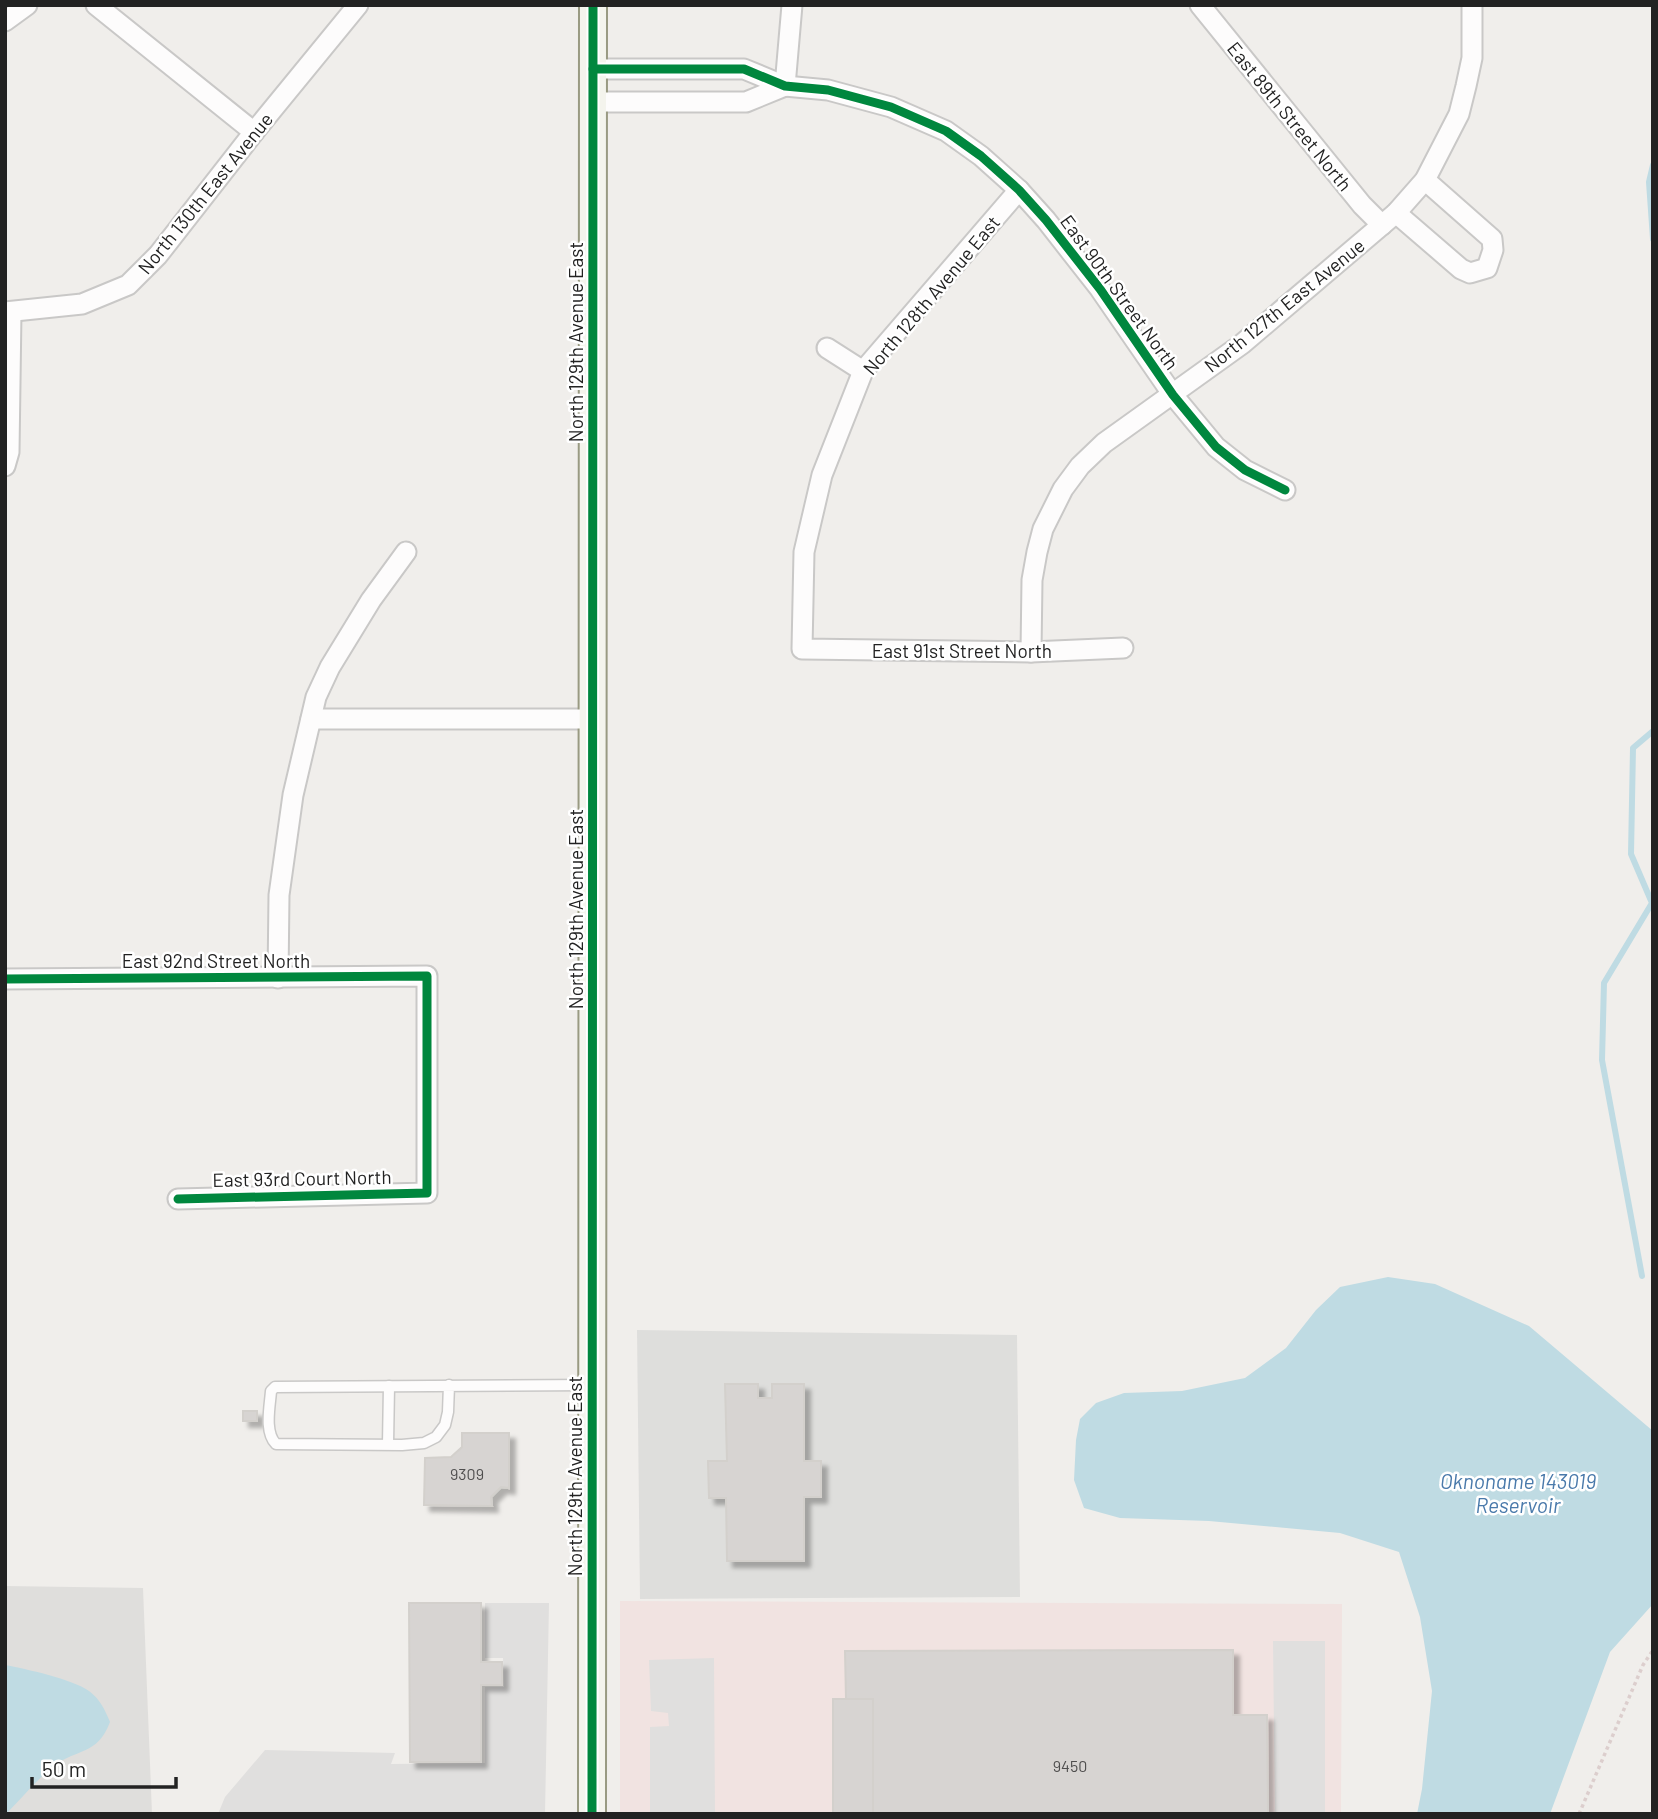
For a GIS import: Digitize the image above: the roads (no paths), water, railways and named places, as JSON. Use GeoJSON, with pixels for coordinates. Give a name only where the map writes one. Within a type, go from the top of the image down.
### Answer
{"type":"FeatureCollection","features":[{"type":"Feature","properties":{"kind":"main road","name":"North 129th Avenue East"},"geometry":{"type":"LineString","coordinates":[[592,1814],[593,5]]}},
{"type":"Feature","properties":{"kind":"street"},"geometry":{"type":"LineString","coordinates":[[5,21],[27,5]]}},
{"type":"Feature","properties":{"kind":"street"},"geometry":{"type":"LineString","coordinates":[[96,5],[254,132]]}},
{"type":"Feature","properties":{"kind":"street","name":"North 130th East Avenue"},"geometry":{"type":"LineString","coordinates":[[8,312],[82,304],[128,285],[158,256],[254,132],[358,5]]}},
{"type":"Feature","properties":{"kind":"street"},"geometry":{"type":"LineString","coordinates":[[785,86],[792,5]]}},
{"type":"Feature","properties":{"kind":"street","name":"East 89th Street North"},"geometry":{"type":"LineString","coordinates":[[1200,5],[1362,205],[1389,219],[1461,270],[1470,273],[1487,268],[1493,250],[1492,239],[1425,180]]}},
{"type":"Feature","properties":{"kind":"street","name":"North 127th East Avenue"},"geometry":{"type":"LineString","coordinates":[[1031,652],[1032,580],[1037,552],[1052,508],[1080,466],[1104,443],[1242,344],[1389,219],[1425,180],[1459,114],[1472,58],[1472,5]]}},
{"type":"Feature","properties":{"kind":"street","name":"East 90th Street North"},"geometry":{"type":"LineString","coordinates":[[593,69],[744,69],[785,86],[828,90],[891,107],[946,131],[981,156],[1019,190],[1046,220],[1100,289],[1173,396],[1216,447],[1245,470],[1285,490]]}},
{"type":"Feature","properties":{"kind":"street","name":"East 90th Street North"},"geometry":{"type":"LineString","coordinates":[[593,102],[746,102],[785,86]]}},
{"type":"Feature","properties":{"kind":"street","name":"North 128th Avenue East"},"geometry":{"type":"LineString","coordinates":[[802,649],[804,552],[822,475],[863,371],[1019,190]]}},
{"type":"Feature","properties":{"kind":"street"},"geometry":{"type":"LineString","coordinates":[[5,466],[9,452],[8,312]]}},
{"type":"Feature","properties":{"kind":"street"},"geometry":{"type":"LineString","coordinates":[[827,348],[863,371]]}},
{"type":"Feature","properties":{"kind":"street"},"geometry":{"type":"LineString","coordinates":[[278,978],[279,895],[293,795],[316,697],[330,667],[371,600],[406,552]]}},
{"type":"Feature","properties":{"kind":"street","name":"East 91st Street North"},"geometry":{"type":"LineString","coordinates":[[802,649],[1031,652],[1123,648]]}},
{"type":"Feature","properties":{"kind":"street"},"geometry":{"type":"LineString","coordinates":[[311,719],[593,719]]}},
{"type":"Feature","properties":{"kind":"street","name":"East 92nd Street North"},"geometry":{"type":"LineString","coordinates":[[5,979],[427,976],[427,1193]]}},
{"type":"Feature","properties":{"kind":"street","name":"East 93rd Court North"},"geometry":{"type":"LineString","coordinates":[[178,1199],[427,1193]]}},
{"type":"Feature","properties":{"kind":"lane"},"geometry":{"type":"LineString","coordinates":[[449,1385],[449,1412],[445,1426],[436,1437],[424,1443],[402,1446],[276,1444],[271,1439],[271,1391],[275,1387],[449,1385],[592,1385]]}},
{"type":"Feature","properties":{"kind":"lane"},"geometry":{"type":"LineString","coordinates":[[388,1444],[389,1386]]}},
{"type":"Feature","properties":{"kind":"water","name":"Oknoname 143019 Reservoir"},"geometry":{"type":"Polygon","coordinates":[[[1388,1277],[1435,1284],[1529,1326],[1653,1431],[1653,1604],[1610,1652],[1550,1814],[1417,1814],[1432,1691],[1420,1617],[1399,1552],[1340,1533],[1209,1521],[1120,1518],[1084,1508],[1074,1480],[1080,1419],[1096,1403],[1124,1393],[1182,1391],[1245,1378],[1286,1348],[1316,1310],[1340,1287],[1388,1277]]]}},
{"type":"Feature","properties":{"kind":"water"},"geometry":{"type":"Polygon","coordinates":[[[5,1665],[72,1682],[93,1694],[110,1722],[99,1741],[54,1766],[6,1814],[5,1665]]]}},
{"type":"Feature","properties":{"kind":"waterway"},"geometry":{"type":"LineString","coordinates":[[1653,165],[1649,182],[1653,239]]}},
{"type":"Feature","properties":{"kind":"waterway"},"geometry":{"type":"LineString","coordinates":[[1642,1276],[1602,1060],[1604,983],[1652,903],[1631,854],[1633,748],[1653,731]]}}]}
